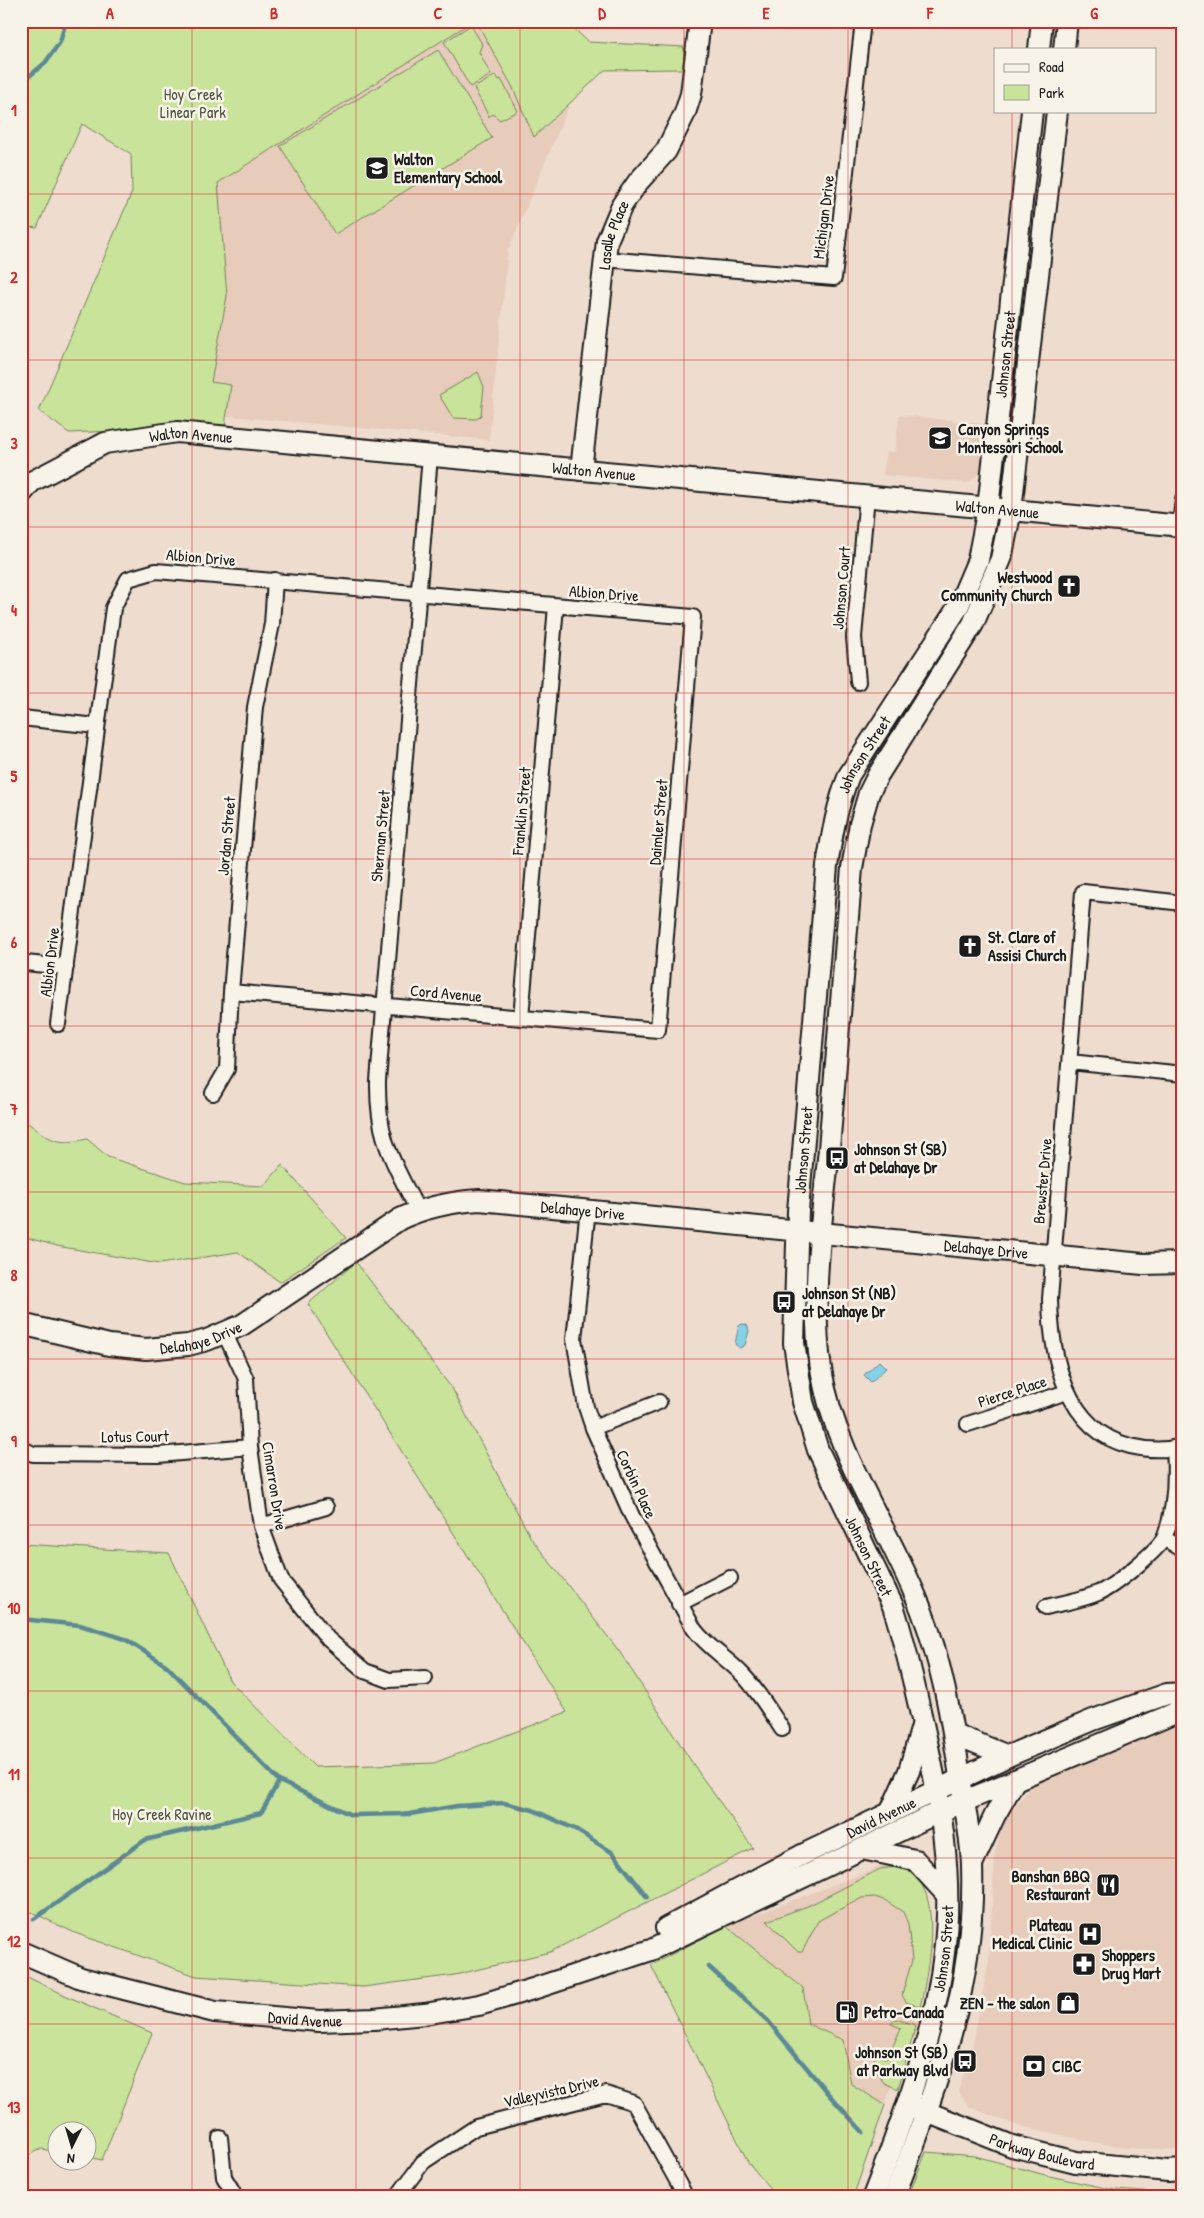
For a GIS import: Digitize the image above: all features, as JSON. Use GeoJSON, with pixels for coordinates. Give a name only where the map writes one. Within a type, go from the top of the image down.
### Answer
{"type":"FeatureCollection","features":[{"type":"Feature","properties":{"kind":"main road","name":"Lasalle Place"},"geometry":{"type":"LineString","coordinates":[[582,470],[606,241],[622,205],[638,182],[666,151],[686,112],[691,94],[700,21]]}},
{"type":"Feature","properties":{"kind":"main road"},"geometry":{"type":"LineString","coordinates":[[1039,48],[1042,21]]}},
{"type":"Feature","properties":{"kind":"main road"},"geometry":{"type":"LineString","coordinates":[[1064,48],[1067,21]]}},
{"type":"Feature","properties":{"kind":"main road","name":"Johnson Street"},"geometry":{"type":"LineString","coordinates":[[873,2197],[908,2104],[942,1971],[945,1952],[947,1895],[941,1811],[906,1646],[893,1606],[822,1458],[803,1402],[794,1343],[796,1230],[827,866],[841,794],[858,758],[958,607],[978,560],[988,508],[1032,112]]}},
{"type":"Feature","properties":{"kind":"main road","name":"Johnson Street"},"geometry":{"type":"LineString","coordinates":[[894,2197],[926,2112],[958,2015],[971,1935],[972,1864],[954,1734],[938,1663],[922,1610],[852,1463],[828,1397],[822,1372],[817,1321],[821,1232],[852,868],[860,824],[876,779],[973,624],[1001,559],[1011,510],[1057,112]]}},
{"type":"Feature","properties":{"kind":"main road","name":"Walton Avenue"},"geometry":{"type":"LineString","coordinates":[[21,494],[31,482],[105,443],[177,432],[1182,526]]}},
{"type":"Feature","properties":{"kind":"main road","name":"Delahaye Drive"},"geometry":{"type":"LineString","coordinates":[[21,1324],[109,1345],[146,1349],[188,1345],[225,1334],[242,1326],[400,1220],[418,1211],[479,1200],[1143,1264],[1183,1263]]}},
{"type":"Feature","properties":{"kind":"main road","name":"David Avenue"},"geometry":{"type":"LineString","coordinates":[[592,1970],[697,1910],[802,1855],[1008,1756],[1094,1720],[1167,1694],[1183,1693]]}},
{"type":"Feature","properties":{"kind":"main road","name":"David Avenue"},"geometry":{"type":"LineString","coordinates":[[21,1952],[81,1978],[158,2000],[215,2012],[319,2021],[374,2019],[424,2014],[479,2005],[650,1950],[941,1811],[1173,1714],[1183,1707]]}},
{"type":"Feature","properties":{"kind":"main road"},"geometry":{"type":"LineString","coordinates":[[890,1813],[909,1771],[923,1724]]}},
{"type":"Feature","properties":{"kind":"main road"},"geometry":{"type":"LineString","coordinates":[[954,1734],[1008,1756]]}},
{"type":"Feature","properties":{"kind":"main road"},"geometry":{"type":"LineString","coordinates":[[972,1864],[995,1815],[1015,1780]]}},
{"type":"Feature","properties":{"kind":"main road"},"geometry":{"type":"LineString","coordinates":[[862,1850],[915,1860],[947,1895]]}},
{"type":"Feature","properties":{"kind":"main road","name":"Parkway Boulevard"},"geometry":{"type":"LineString","coordinates":[[908,2104],[1012,2146],[1076,2162],[1183,2170]]}},
{"type":"Feature","properties":{"kind":"street","name":"Michigan Drive"},"geometry":{"type":"LineString","coordinates":[[604,259],[834,278],[863,21]]}},
{"type":"Feature","properties":{"kind":"street","name":"Sherman Street"},"geometry":{"type":"LineString","coordinates":[[418,1211],[387,1152],[379,1118],[378,1082],[430,456]]}},
{"type":"Feature","properties":{"kind":"street","name":"Johnson Court"},"geometry":{"type":"LineString","coordinates":[[858,682],[854,637],[866,496]]}},
{"type":"Feature","properties":{"kind":"street"},"geometry":{"type":"LineString","coordinates":[[1182,526],[1183,499]]}},
{"type":"Feature","properties":{"kind":"street","name":"Albion Drive"},"geometry":{"type":"LineString","coordinates":[[58,1024],[113,608],[128,579],[156,570],[693,617]]}},
{"type":"Feature","properties":{"kind":"street","name":"Jordan Street"},"geometry":{"type":"LineString","coordinates":[[213,1092],[227,1070],[231,992],[255,707],[272,624],[275,580]]}},
{"type":"Feature","properties":{"kind":"street","name":"Franklin Street"},"geometry":{"type":"LineString","coordinates":[[521,1018],[556,606]]}},
{"type":"Feature","properties":{"kind":"street","name":"Daimler Street"},"geometry":{"type":"LineString","coordinates":[[658,1030],[693,617]]}},
{"type":"Feature","properties":{"kind":"street"},"geometry":{"type":"LineString","coordinates":[[21,718],[97,726]]}},
{"type":"Feature","properties":{"kind":"street","name":"Brewster Drive"},"geometry":{"type":"LineString","coordinates":[[1178,1448],[1139,1448],[1120,1443],[1100,1433],[1086,1420],[1067,1392],[1051,1326],[1052,1255],[1070,1062],[1083,892],[1183,903]]}},
{"type":"Feature","properties":{"kind":"street"},"geometry":{"type":"LineString","coordinates":[[25,963],[66,967]]}},
{"type":"Feature","properties":{"kind":"street","name":"Cord Avenue"},"geometry":{"type":"LineString","coordinates":[[231,992],[658,1030]]}},
{"type":"Feature","properties":{"kind":"street"},"geometry":{"type":"LineString","coordinates":[[1070,1062],[1183,1074]]}},
{"type":"Feature","properties":{"kind":"street","name":"Corbin Place"},"geometry":{"type":"LineString","coordinates":[[588,1209],[574,1339],[586,1407],[593,1428],[632,1516],[679,1604],[699,1636],[752,1686],[782,1729]]}},
{"type":"Feature","properties":{"kind":"street","name":"Cimarron Drive"},"geometry":{"type":"LineString","coordinates":[[225,1334],[246,1379],[250,1446],[261,1526],[281,1580],[328,1639],[365,1671],[389,1680],[426,1678]]}},
{"type":"Feature","properties":{"kind":"street","name":"Pierce Place"},"geometry":{"type":"LineString","coordinates":[[968,1424],[1067,1392]]}},
{"type":"Feature","properties":{"kind":"street"},"geometry":{"type":"LineString","coordinates":[[593,1428],[659,1402]]}},
{"type":"Feature","properties":{"kind":"street","name":"Lotus Court"},"geometry":{"type":"LineString","coordinates":[[21,1448],[33,1454],[158,1455],[250,1446]]}},
{"type":"Feature","properties":{"kind":"street"},"geometry":{"type":"LineString","coordinates":[[1046,1607],[1100,1593],[1135,1569],[1164,1538],[1174,1492],[1178,1448]]}},
{"type":"Feature","properties":{"kind":"street"},"geometry":{"type":"LineString","coordinates":[[261,1526],[326,1507]]}},
{"type":"Feature","properties":{"kind":"street"},"geometry":{"type":"LineString","coordinates":[[1164,1538],[1183,1550]]}},
{"type":"Feature","properties":{"kind":"street"},"geometry":{"type":"LineString","coordinates":[[679,1604],[730,1578]]}},
{"type":"Feature","properties":{"kind":"street","name":"Valleyvista Drive"},"geometry":{"type":"LineString","coordinates":[[396,2197],[423,2162],[476,2127],[606,2094],[634,2104],[686,2197]]}},
{"type":"Feature","properties":{"kind":"street"},"geometry":{"type":"LineString","coordinates":[[220,2138],[224,2176],[236,2197]]}},
{"type":"Feature","properties":{"kind":"shaded area","name":"Walton Elementary School"},"geometry":{"type":"Polygon","coordinates":[[[226,21],[544,21],[578,84],[508,251],[489,440],[187,412],[226,21]]]}},
{"type":"Feature","properties":{"kind":"shaded area","name":"Canyon Springs Montessori School"},"geometry":{"type":"Polygon","coordinates":[[[899,415],[986,424],[981,472],[968,483],[883,475],[886,452],[895,452],[899,415]]]}},
{"type":"Feature","properties":{"kind":"shaded area"},"geometry":{"type":"Polygon","coordinates":[[[1183,1723],[1183,2150],[1127,2148],[1083,2140],[1016,2125],[969,2107],[958,2091],[972,2049],[989,1959],[995,1852],[1003,1822],[1032,1785],[1183,1723]]]}},
{"type":"Feature","properties":{"kind":"shaded area"},"geometry":{"type":"Polygon","coordinates":[[[887,1864],[925,1887],[929,1930],[917,2007],[885,2105],[851,2084],[843,2040],[808,2024],[803,1988],[726,1926],[887,1864]]]}},
{"type":"Feature","properties":{"kind":"green space","name":"Hoy Creek Linear Park"},"geometry":{"type":"Polygon","coordinates":[[[21,21],[473,21],[218,183],[227,296],[211,382],[231,385],[225,426],[69,433],[39,411],[132,192],[131,154],[82,124],[37,228],[21,226],[21,21]]]}},
{"type":"Feature","properties":{"kind":"green space"},"geometry":{"type":"Polygon","coordinates":[[[476,21],[567,21],[588,42],[684,47],[683,69],[605,70],[534,137],[512,86],[476,21]]]}},
{"type":"Feature","properties":{"kind":"green space"},"geometry":{"type":"Polygon","coordinates":[[[471,25],[482,44],[479,52],[491,75],[470,87],[444,42],[471,25]]]}},
{"type":"Feature","properties":{"kind":"green space"},"geometry":{"type":"Polygon","coordinates":[[[438,50],[492,138],[335,234],[280,146],[438,50]]]}},
{"type":"Feature","properties":{"kind":"green space"},"geometry":{"type":"Polygon","coordinates":[[[496,75],[499,80],[501,79],[518,111],[500,120],[493,114],[489,117],[474,88],[496,75]]]}},
{"type":"Feature","properties":{"kind":"green space"},"geometry":{"type":"Polygon","coordinates":[[[478,372],[484,387],[481,415],[477,419],[453,418],[439,395],[478,372]]]}},
{"type":"Feature","properties":{"kind":"green space"},"geometry":{"type":"Polygon","coordinates":[[[21,1118],[51,1139],[66,1142],[87,1139],[108,1157],[185,1182],[264,1186],[282,1165],[346,1238],[280,1282],[238,1252],[159,1264],[57,1246],[21,1236],[21,1118]]]}},
{"type":"Feature","properties":{"kind":"green space","name":"Hoy Creek Ravine"},"geometry":{"type":"Polygon","coordinates":[[[356,1262],[453,1390],[531,1538],[619,1651],[701,1776],[753,1848],[550,1952],[455,1975],[363,1987],[196,1976],[75,1933],[21,1907],[21,1544],[169,1553],[230,1681],[315,1767],[434,1763],[567,1712],[308,1304],[356,1262]]]}},
{"type":"Feature","properties":{"kind":"green space"},"geometry":{"type":"Polygon","coordinates":[[[895,1867],[912,1873],[923,1886],[929,1905],[931,1926],[930,1949],[920,2007],[906,2002],[902,1995],[912,1960],[908,1924],[903,1912],[886,1901],[875,1897],[862,1898],[818,1921],[802,1952],[798,1952],[767,1921],[810,1905],[880,1869],[895,1867]]]}},
{"type":"Feature","properties":{"kind":"green space"},"geometry":{"type":"Polygon","coordinates":[[[726,1926],[803,1988],[808,2024],[843,2040],[851,2084],[885,2105],[853,2197],[777,2197],[748,2162],[651,1965],[726,1926]]]}},
{"type":"Feature","properties":{"kind":"green space"},"geometry":{"type":"Polygon","coordinates":[[[21,1974],[152,2033],[102,2160],[98,2159],[98,2120],[48,2120],[48,2150],[42,2149],[21,2158],[21,1974]]]}},
{"type":"Feature","properties":{"kind":"green space"},"geometry":{"type":"Polygon","coordinates":[[[895,2019],[916,2025],[898,2089],[884,2083],[872,2065],[876,2055],[887,2059],[901,2028],[891,2024],[895,2019]]]}},
{"type":"Feature","properties":{"kind":"green space"},"geometry":{"type":"Polygon","coordinates":[[[926,2152],[975,2156],[1049,2176],[1115,2190],[1170,2194],[1170,2197],[908,2197],[926,2152]]]}},
{"type":"Feature","properties":{"kind":"water"},"geometry":{"type":"Polygon","coordinates":[[[739,1325],[747,1325],[749,1331],[745,1345],[740,1348],[735,1344],[739,1325]]]}},
{"type":"Feature","properties":{"kind":"water"},"geometry":{"type":"Polygon","coordinates":[[[879,1361],[886,1368],[871,1382],[864,1375],[879,1361]]]}},
{"type":"Feature","properties":{"kind":"waterway"},"geometry":{"type":"LineString","coordinates":[[21,83],[45,63],[60,42],[66,21]]}},
{"type":"Feature","properties":{"kind":"waterway"},"geometry":{"type":"LineString","coordinates":[[21,1619],[80,1625],[125,1639],[167,1666],[279,1781],[351,1815],[410,1814],[457,1806],[504,1803],[533,1810],[575,1829],[613,1853],[647,1897]]}},
{"type":"Feature","properties":{"kind":"waterway"},"geometry":{"type":"LineString","coordinates":[[34,1919],[145,1840],[261,1813],[279,1781]]}},
{"type":"Feature","properties":{"kind":"waterway"},"geometry":{"type":"LineString","coordinates":[[709,1967],[768,2021],[830,2096],[863,2132]]}},
{"type":"Feature","properties":{"kind":"place","name":"Walton Elementary School"},"geometry":{"type":"Point","coordinates":[377,168]}},
{"type":"Feature","properties":{"kind":"place","name":"Canyon Springs Montessori School"},"geometry":{"type":"Point","coordinates":[940,438]}},
{"type":"Feature","properties":{"kind":"place","name":"Westwood Community Church"},"geometry":{"type":"Point","coordinates":[1069,586]}},
{"type":"Feature","properties":{"kind":"place","name":"St. Clare of Assisi Church"},"geometry":{"type":"Point","coordinates":[970,946]}},
{"type":"Feature","properties":{"kind":"place","name":"Johnson St (SB) at Delahaye Dr"},"geometry":{"type":"Point","coordinates":[837,1158]}},
{"type":"Feature","properties":{"kind":"place","name":"Johnson St (NB) at Delahaye Dr"},"geometry":{"type":"Point","coordinates":[784,1302]}},
{"type":"Feature","properties":{"kind":"place","name":"Banshan BBQ Restaurant"},"geometry":{"type":"Point","coordinates":[1108,1885]}},
{"type":"Feature","properties":{"kind":"place","name":"Plateau Medical Clinic"},"geometry":{"type":"Point","coordinates":[1090,1934]}},
{"type":"Feature","properties":{"kind":"place","name":"Shoppers Drug Mart"},"geometry":{"type":"Point","coordinates":[1084,1964]}},
{"type":"Feature","properties":{"kind":"place","name":"ZEN - the salon"},"geometry":{"type":"Point","coordinates":[1068,2003]}},
{"type":"Feature","properties":{"kind":"place","name":"Petro-Canada"},"geometry":{"type":"Point","coordinates":[847,2012]}},
{"type":"Feature","properties":{"kind":"place","name":"Johnson St (SB) at Parkway Blvd"},"geometry":{"type":"Point","coordinates":[965,2061]}},
{"type":"Feature","properties":{"kind":"place","name":"CIBC"},"geometry":{"type":"Point","coordinates":[1034,2066]}}]}
